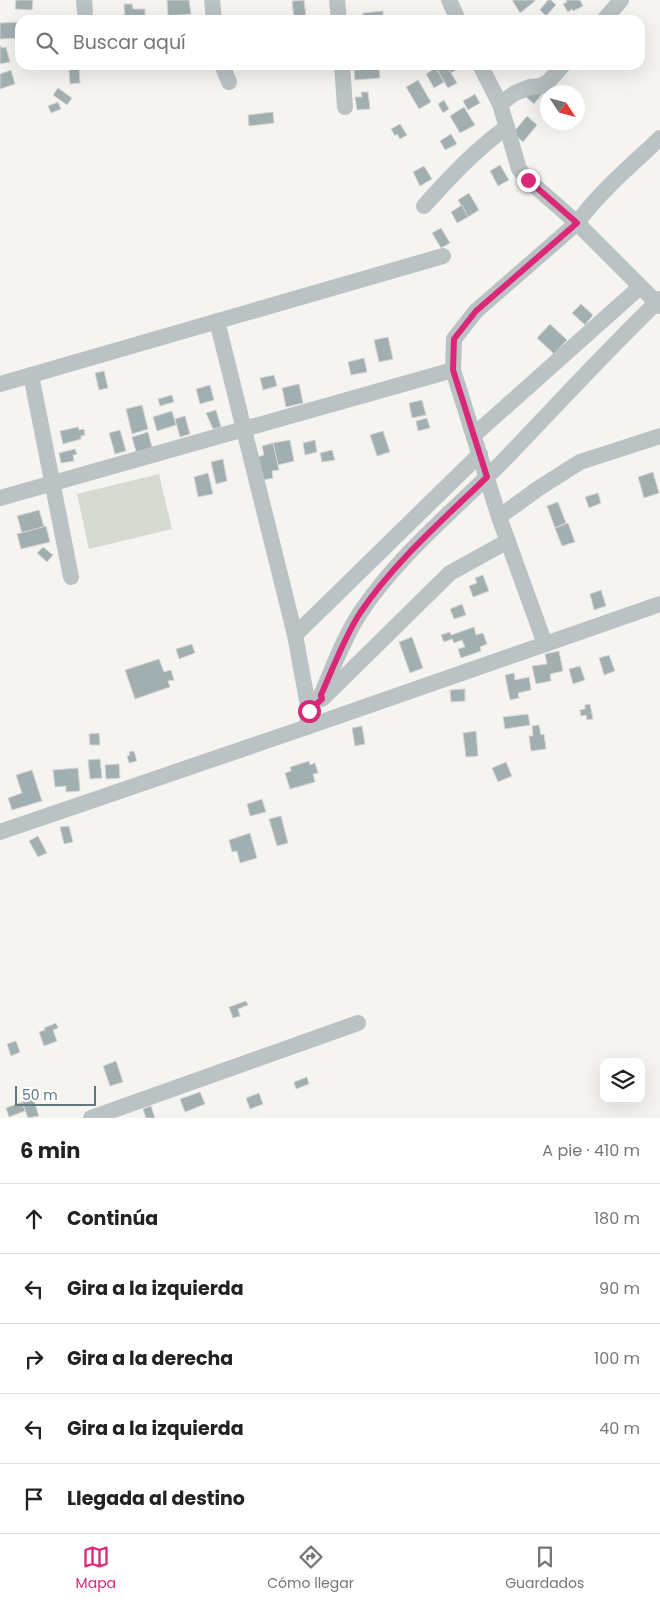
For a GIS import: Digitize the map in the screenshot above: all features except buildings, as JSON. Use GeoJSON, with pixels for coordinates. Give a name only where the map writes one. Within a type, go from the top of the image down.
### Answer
{"type":"FeatureCollection","features":[{"type":"Feature","properties":{"kind":"street"},"geometry":{"type":"LineString","coordinates":[[212,0],[214,15]]}},
{"type":"Feature","properties":{"kind":"street"},"geometry":{"type":"LineString","coordinates":[[337,0],[338,15]]}},
{"type":"Feature","properties":{"kind":"street"},"geometry":{"type":"LineString","coordinates":[[608,15],[621,0]]}},
{"type":"Feature","properties":{"kind":"street"},"geometry":{"type":"LineString","coordinates":[[450,1],[456,15]]}},
{"type":"Feature","properties":{"kind":"street"},"geometry":{"type":"LineString","coordinates":[[224,70],[229,82]]}},
{"type":"Feature","properties":{"kind":"street"},"geometry":{"type":"LineString","coordinates":[[342,70],[345,107]]}},
{"type":"Feature","properties":{"kind":"street"},"geometry":{"type":"LineString","coordinates":[[322,699],[321,695],[348,634],[387,578],[422,540],[487,477],[659,302],[640,287],[577,223],[528,180],[519,169],[500,104],[483,70]]}},
{"type":"Feature","properties":{"kind":"street"},"geometry":{"type":"LineString","coordinates":[[500,104],[515,93],[530,86],[541,86],[548,82],[559,70]]}},
{"type":"Feature","properties":{"kind":"street"},"geometry":{"type":"LineString","coordinates":[[424,206],[464,162],[507,127]]}},
{"type":"Feature","properties":{"kind":"street"},"geometry":{"type":"LineString","coordinates":[[544,644],[500,517],[453,370],[454,339],[476,311],[577,223],[587,209],[660,138]]}},
{"type":"Feature","properties":{"kind":"street"},"geometry":{"type":"LineString","coordinates":[[0,384],[443,256]]}},
{"type":"Feature","properties":{"kind":"street"},"geometry":{"type":"LineString","coordinates":[[474,435],[640,287]]}},
{"type":"Feature","properties":{"kind":"street"},"geometry":{"type":"LineString","coordinates":[[217,321],[295,635],[309,711],[307,728]]}},
{"type":"Feature","properties":{"kind":"street"},"geometry":{"type":"LineString","coordinates":[[0,498],[453,370]]}},
{"type":"Feature","properties":{"kind":"street"},"geometry":{"type":"LineString","coordinates":[[31,375],[71,577]]}},
{"type":"Feature","properties":{"kind":"street"},"geometry":{"type":"LineString","coordinates":[[500,517],[539,488],[580,462],[660,436]]}},
{"type":"Feature","properties":{"kind":"street"},"geometry":{"type":"LineString","coordinates":[[295,635],[480,454]]}},
{"type":"Feature","properties":{"kind":"street"},"geometry":{"type":"LineString","coordinates":[[309,711],[450,573],[508,541]]}},
{"type":"Feature","properties":{"kind":"street"},"geometry":{"type":"LineString","coordinates":[[0,832],[307,728],[660,604]]}},
{"type":"Feature","properties":{"kind":"street"},"geometry":{"type":"LineString","coordinates":[[91,1118],[358,1023]]}},
{"type":"Feature","properties":{"kind":"shaded area"},"geometry":{"type":"Polygon","coordinates":[[[159,474],[172,529],[89,549],[77,494],[159,474]]]}},
{"type":"Feature","properties":{"kind":"route"},"geometry":{"type":"LineString","coordinates":[[309,711],[322,699],[321,695],[348,634],[360,613],[387,578],[422,540],[487,477],[453,370],[454,339],[476,311],[577,223],[528,180]]}}]}
